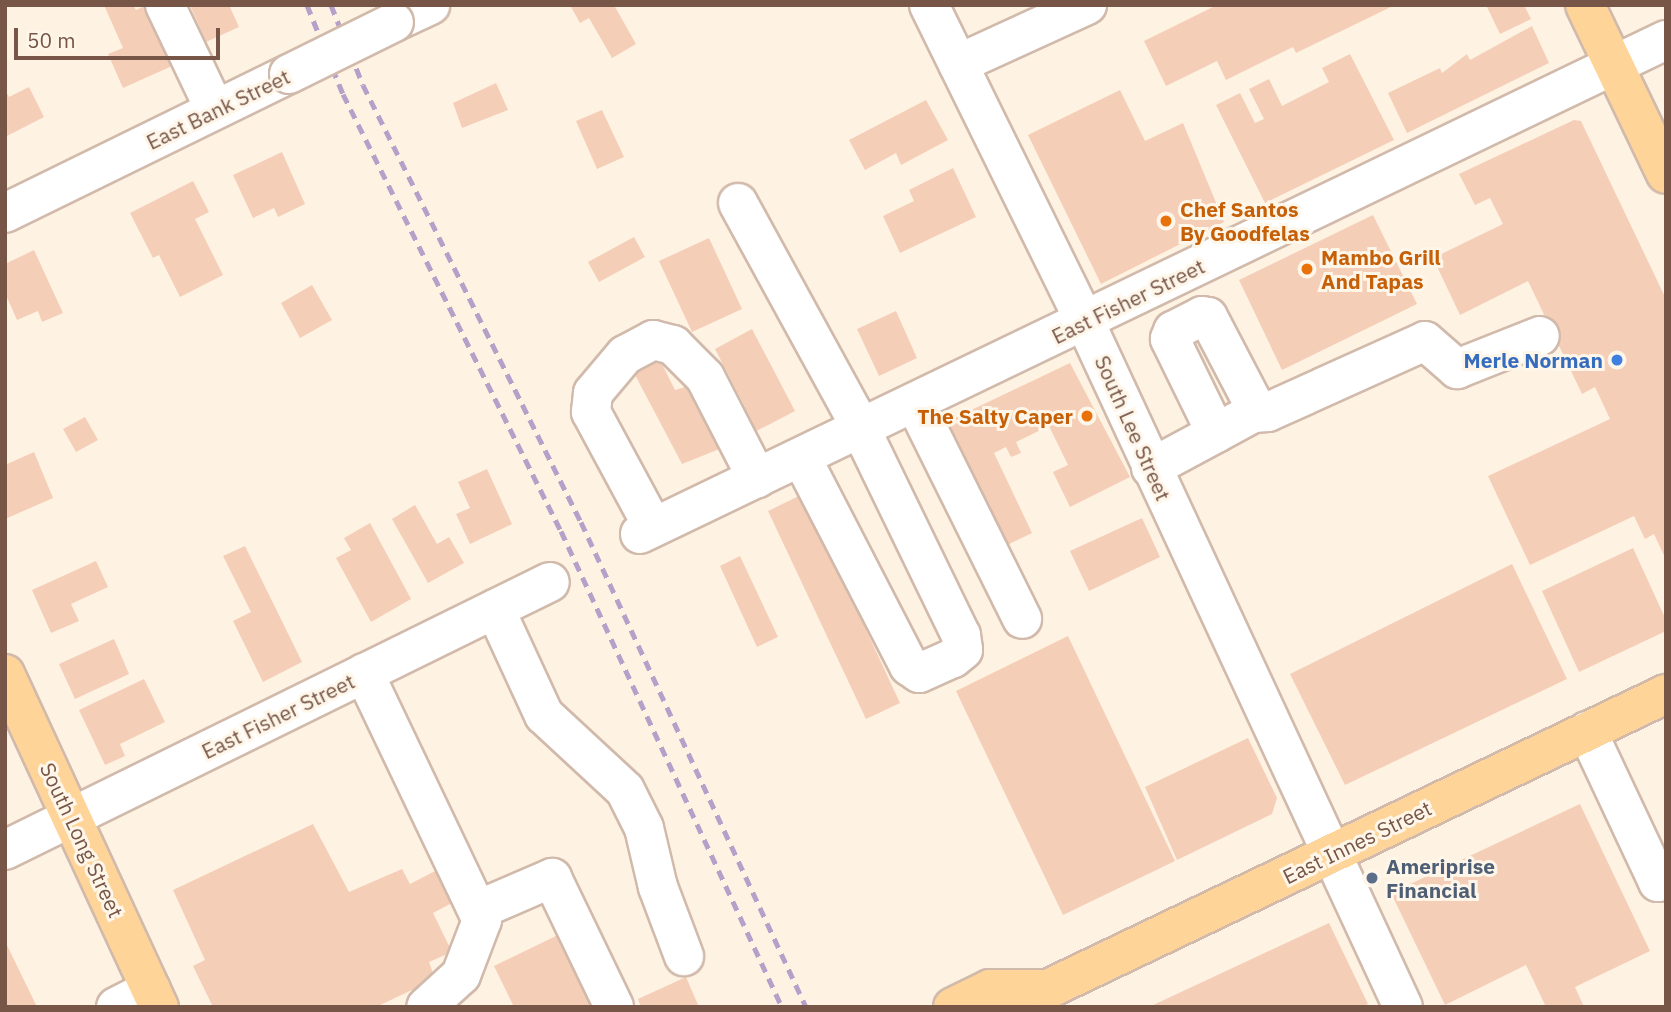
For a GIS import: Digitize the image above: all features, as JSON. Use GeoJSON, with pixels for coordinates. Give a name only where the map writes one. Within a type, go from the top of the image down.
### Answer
{"type":"FeatureCollection","features":[{"type":"Feature","properties":{"kind":"main road"},"geometry":{"type":"LineString","coordinates":[[1585,5],[1666,174]]}},
{"type":"Feature","properties":{"kind":"main road","name":"South Long Street"},"geometry":{"type":"LineString","coordinates":[[5,674],[155,998]]}},
{"type":"Feature","properties":{"kind":"main road","name":"East Innes Street"},"geometry":{"type":"LineString","coordinates":[[953,1007],[990,989],[1045,1001],[1330,854],[1666,694]]}},
{"type":"Feature","properties":{"kind":"street"},"geometry":{"type":"LineString","coordinates":[[164,5],[215,110]]}},
{"type":"Feature","properties":{"kind":"street","name":"East Bank Street"},"geometry":{"type":"LineString","coordinates":[[5,213],[430,5]]}},
{"type":"Feature","properties":{"kind":"street","name":"South Lee Street"},"geometry":{"type":"LineString","coordinates":[[929,5],[1084,322],[1403,1007]]}},
{"type":"Feature","properties":{"kind":"street"},"geometry":{"type":"LineString","coordinates":[[958,64],[1087,5]]}},
{"type":"Feature","properties":{"kind":"street","name":"East Fisher Street"},"geometry":{"type":"LineString","coordinates":[[757,478],[705,377],[673,345],[653,340],[625,355],[593,393],[591,412],[646,531],[1084,322],[1666,40]]}},
{"type":"Feature","properties":{"kind":"street"},"geometry":{"type":"LineString","coordinates":[[738,203],[861,429],[961,635],[963,650],[919,673],[909,666],[801,457]]}},
{"type":"Feature","properties":{"kind":"street"},"geometry":{"type":"LineString","coordinates":[[1216,433],[1170,340],[1173,331],[1208,317],[1253,413]]}},
{"type":"Feature","properties":{"kind":"street"},"geometry":{"type":"LineString","coordinates":[[1150,468],[1253,413],[1268,412],[1425,341],[1457,369],[1540,336]]}},
{"type":"Feature","properties":{"kind":"street"},"geometry":{"type":"LineString","coordinates":[[915,403],[1022,619]]}},
{"type":"Feature","properties":{"kind":"street","name":"East Fisher Street"},"geometry":{"type":"LineString","coordinates":[[5,850],[550,582]]}},
{"type":"Feature","properties":{"kind":"street"},"geometry":{"type":"LineString","coordinates":[[495,609],[544,715],[625,790],[644,828],[658,887],[684,956]]}},
{"type":"Feature","properties":{"kind":"street"},"geometry":{"type":"LineString","coordinates":[[364,673],[482,920],[461,975],[426,1007]]}},
{"type":"Feature","properties":{"kind":"street"},"geometry":{"type":"LineString","coordinates":[[1587,731],[1663,886]]}},
{"type":"Feature","properties":{"kind":"street"},"geometry":{"type":"LineString","coordinates":[[478,911],[552,878],[614,1007]]}},
{"type":"Feature","properties":{"kind":"street"},"geometry":{"type":"LineString","coordinates":[[116,1007],[155,998]]}},
{"type":"Feature","properties":{"kind":"building"},"geometry":{"type":"Polygon","coordinates":[[[104,5],[133,5],[136,10],[147,5],[168,38],[160,41],[172,66],[123,88],[108,54],[123,48],[104,5]]]}},
{"type":"Feature","properties":{"kind":"building"},"geometry":{"type":"Polygon","coordinates":[[[190,5],[229,5],[239,27],[206,42],[190,5]]]}},
{"type":"Feature","properties":{"kind":"building"},"geometry":{"type":"Polygon","coordinates":[[[570,5],[614,5],[636,44],[612,58],[589,18],[580,23],[570,5]]]}},
{"type":"Feature","properties":{"kind":"building"},"geometry":{"type":"Polygon","coordinates":[[[1217,5],[1395,5],[1296,53],[1293,47],[1226,80],[1217,61],[1166,86],[1144,41],[1217,5]]]}},
{"type":"Feature","properties":{"kind":"building"},"geometry":{"type":"Polygon","coordinates":[[[1486,5],[1524,5],[1531,19],[1500,34],[1486,5]]]}},
{"type":"Feature","properties":{"kind":"building"},"geometry":{"type":"Polygon","coordinates":[[[1532,26],[1549,63],[1407,133],[1388,93],[1440,68],[1442,73],[1467,54],[1470,60],[1532,26]]]}},
{"type":"Feature","properties":{"kind":"building"},"geometry":{"type":"Polygon","coordinates":[[[1350,54],[1394,140],[1265,203],[1216,105],[1240,93],[1255,123],[1264,119],[1249,89],[1269,79],[1282,106],[1329,82],[1322,68],[1350,54]]]}},
{"type":"Feature","properties":{"kind":"building"},"geometry":{"type":"Polygon","coordinates":[[[496,83],[508,110],[462,128],[453,103],[496,83]]]}},
{"type":"Feature","properties":{"kind":"building"},"geometry":{"type":"Polygon","coordinates":[[[29,87],[44,117],[5,137],[5,90],[9,97],[29,87]]]}},
{"type":"Feature","properties":{"kind":"building"},"geometry":{"type":"Polygon","coordinates":[[[1120,90],[1145,141],[1183,123],[1224,222],[1101,284],[1028,135],[1120,90]]]}},
{"type":"Feature","properties":{"kind":"building"},"geometry":{"type":"Polygon","coordinates":[[[926,100],[948,140],[901,165],[896,153],[865,170],[849,140],[926,100]]]}},
{"type":"Feature","properties":{"kind":"building"},"geometry":{"type":"Polygon","coordinates":[[[602,110],[624,157],[597,169],[576,121],[602,110]]]}},
{"type":"Feature","properties":{"kind":"building"},"geometry":{"type":"Polygon","coordinates":[[[1574,120],[1581,121],[1666,299],[1666,560],[1654,534],[1645,539],[1634,516],[1530,565],[1488,476],[1610,419],[1595,387],[1582,394],[1528,281],[1460,315],[1433,258],[1503,224],[1490,198],[1475,205],[1459,174],[1574,120]]]}},
{"type":"Feature","properties":{"kind":"building"},"geometry":{"type":"Polygon","coordinates":[[[282,152],[305,204],[278,217],[274,208],[253,218],[233,175],[282,152]]]}},
{"type":"Feature","properties":{"kind":"building"},"geometry":{"type":"Polygon","coordinates":[[[953,168],[976,217],[900,253],[883,216],[914,201],[909,190],[953,168]]]}},
{"type":"Feature","properties":{"kind":"building"},"geometry":{"type":"Polygon","coordinates":[[[193,181],[209,212],[195,219],[223,275],[180,297],[159,255],[153,258],[130,213],[193,181]]]}},
{"type":"Feature","properties":{"kind":"building"},"geometry":{"type":"Polygon","coordinates":[[[1373,215],[1417,304],[1282,370],[1239,280],[1373,215]]]}},
{"type":"Feature","properties":{"kind":"building"},"geometry":{"type":"Polygon","coordinates":[[[634,237],[645,257],[599,282],[588,262],[634,237]]]}},
{"type":"Feature","properties":{"kind":"building"},"geometry":{"type":"Polygon","coordinates":[[[709,238],[742,309],[692,332],[659,261],[709,238]]]}},
{"type":"Feature","properties":{"kind":"building"},"geometry":{"type":"Polygon","coordinates":[[[34,250],[63,313],[42,322],[38,311],[17,320],[5,293],[5,264],[34,250]]]}},
{"type":"Feature","properties":{"kind":"building"},"geometry":{"type":"Polygon","coordinates":[[[312,285],[332,320],[300,338],[281,303],[312,285]]]}},
{"type":"Feature","properties":{"kind":"building"},"geometry":{"type":"Polygon","coordinates":[[[896,311],[917,358],[879,376],[857,329],[896,311]]]}},
{"type":"Feature","properties":{"kind":"building"},"geometry":{"type":"Polygon","coordinates":[[[752,329],[795,411],[745,437],[733,413],[745,407],[715,349],[752,329]]]}},
{"type":"Feature","properties":{"kind":"building"},"geometry":{"type":"Polygon","coordinates":[[[660,360],[675,390],[692,385],[722,448],[682,464],[634,373],[660,360]]]}},
{"type":"Feature","properties":{"kind":"building"},"geometry":{"type":"Polygon","coordinates":[[[1070,363],[1130,477],[1070,507],[1053,472],[1068,465],[1049,426],[1016,442],[1021,453],[1011,457],[1006,447],[994,453],[1032,533],[1003,547],[944,423],[1070,363]]]}},
{"type":"Feature","properties":{"kind":"building"},"geometry":{"type":"Polygon","coordinates":[[[85,417],[98,440],[76,452],[63,429],[85,417]]]}},
{"type":"Feature","properties":{"kind":"building"},"geometry":{"type":"Polygon","coordinates":[[[34,452],[53,498],[5,519],[5,465],[34,452]]]}},
{"type":"Feature","properties":{"kind":"building"},"geometry":{"type":"Polygon","coordinates":[[[487,469],[512,524],[470,544],[456,514],[470,508],[458,482],[487,469]]]}},
{"type":"Feature","properties":{"kind":"building"},"geometry":{"type":"Polygon","coordinates":[[[803,494],[900,703],[866,719],[768,511],[803,494]]]}},
{"type":"Feature","properties":{"kind":"building"},"geometry":{"type":"Polygon","coordinates":[[[415,505],[437,544],[449,537],[464,563],[428,583],[392,519],[415,505]]]}},
{"type":"Feature","properties":{"kind":"building"},"geometry":{"type":"Polygon","coordinates":[[[1142,518],[1160,557],[1089,591],[1070,551],[1142,518]]]}},
{"type":"Feature","properties":{"kind":"building"},"geometry":{"type":"Polygon","coordinates":[[[370,523],[411,599],[371,622],[336,558],[351,550],[344,538],[370,523]]]}},
{"type":"Feature","properties":{"kind":"building"},"geometry":{"type":"Polygon","coordinates":[[[245,546],[302,662],[263,682],[233,621],[251,612],[223,556],[245,546]]]}},
{"type":"Feature","properties":{"kind":"building"},"geometry":{"type":"Polygon","coordinates":[[[1633,548],[1666,620],[1666,631],[1579,672],[1542,591],[1633,548]]]}},
{"type":"Feature","properties":{"kind":"building"},"geometry":{"type":"Polygon","coordinates":[[[740,556],[778,637],[757,647],[720,566],[740,556]]]}},
{"type":"Feature","properties":{"kind":"building"},"geometry":{"type":"Polygon","coordinates":[[[96,561],[108,587],[71,604],[79,621],[51,633],[32,590],[96,561]]]}},
{"type":"Feature","properties":{"kind":"building"},"geometry":{"type":"Polygon","coordinates":[[[1512,564],[1567,679],[1345,785],[1290,674],[1512,564]]]}},
{"type":"Feature","properties":{"kind":"building"},"geometry":{"type":"Polygon","coordinates":[[[1068,636],[1175,861],[1063,915],[956,691],[1068,636]]]}},
{"type":"Feature","properties":{"kind":"building"},"geometry":{"type":"Polygon","coordinates":[[[114,639],[129,674],[75,699],[59,664],[114,639]]]}},
{"type":"Feature","properties":{"kind":"building"},"geometry":{"type":"Polygon","coordinates":[[[144,679],[165,722],[120,744],[125,756],[105,765],[79,710],[144,679]]]}},
{"type":"Feature","properties":{"kind":"building"},"geometry":{"type":"Polygon","coordinates":[[[1248,738],[1277,798],[1272,814],[1177,860],[1145,787],[1248,738]]]}},
{"type":"Feature","properties":{"kind":"building"},"geometry":{"type":"Polygon","coordinates":[[[1580,804],[1650,951],[1575,987],[1584,1007],[1546,1007],[1526,965],[1445,1005],[1391,893],[1580,804]]]}},
{"type":"Feature","properties":{"kind":"building"},"geometry":{"type":"Polygon","coordinates":[[[313,824],[349,892],[402,869],[410,884],[437,870],[452,903],[433,913],[452,952],[429,962],[435,979],[376,1007],[213,1007],[193,966],[205,960],[173,890],[313,824]]]}},
{"type":"Feature","properties":{"kind":"building"},"geometry":{"type":"Polygon","coordinates":[[[1329,923],[1368,1004],[1362,1007],[1149,1007],[1329,923]]]}},
{"type":"Feature","properties":{"kind":"building"},"geometry":{"type":"Polygon","coordinates":[[[560,934],[595,1007],[514,1007],[494,966],[560,934]]]}},
{"type":"Feature","properties":{"kind":"building"},"geometry":{"type":"Polygon","coordinates":[[[5,941],[37,1007],[5,1007],[5,941]]]}},
{"type":"Feature","properties":{"kind":"building"},"geometry":{"type":"Polygon","coordinates":[[[686,977],[699,1007],[641,1007],[638,999],[686,977]]]}},
{"type":"Feature","properties":{"kind":"railway"},"geometry":{"type":"LineString","coordinates":[[307,5],[343,94],[561,531],[782,1007]]}},
{"type":"Feature","properties":{"kind":"railway"},"geometry":{"type":"LineString","coordinates":[[331,5],[363,85],[581,522],[806,1007]]}},
{"type":"Feature","properties":{"kind":"place","name":"Chef Santos By Goodfelas"},"geometry":{"type":"Point","coordinates":[1166,221]}},
{"type":"Feature","properties":{"kind":"place","name":"Mambo Grill And Tapas"},"geometry":{"type":"Point","coordinates":[1307,269]}},
{"type":"Feature","properties":{"kind":"place","name":"Merle Norman"},"geometry":{"type":"Point","coordinates":[1617,360]}},
{"type":"Feature","properties":{"kind":"place","name":"The Salty Caper"},"geometry":{"type":"Point","coordinates":[1087,416]}},
{"type":"Feature","properties":{"kind":"place","name":"Ameriprise Financial"},"geometry":{"type":"Point","coordinates":[1372,878]}}]}
